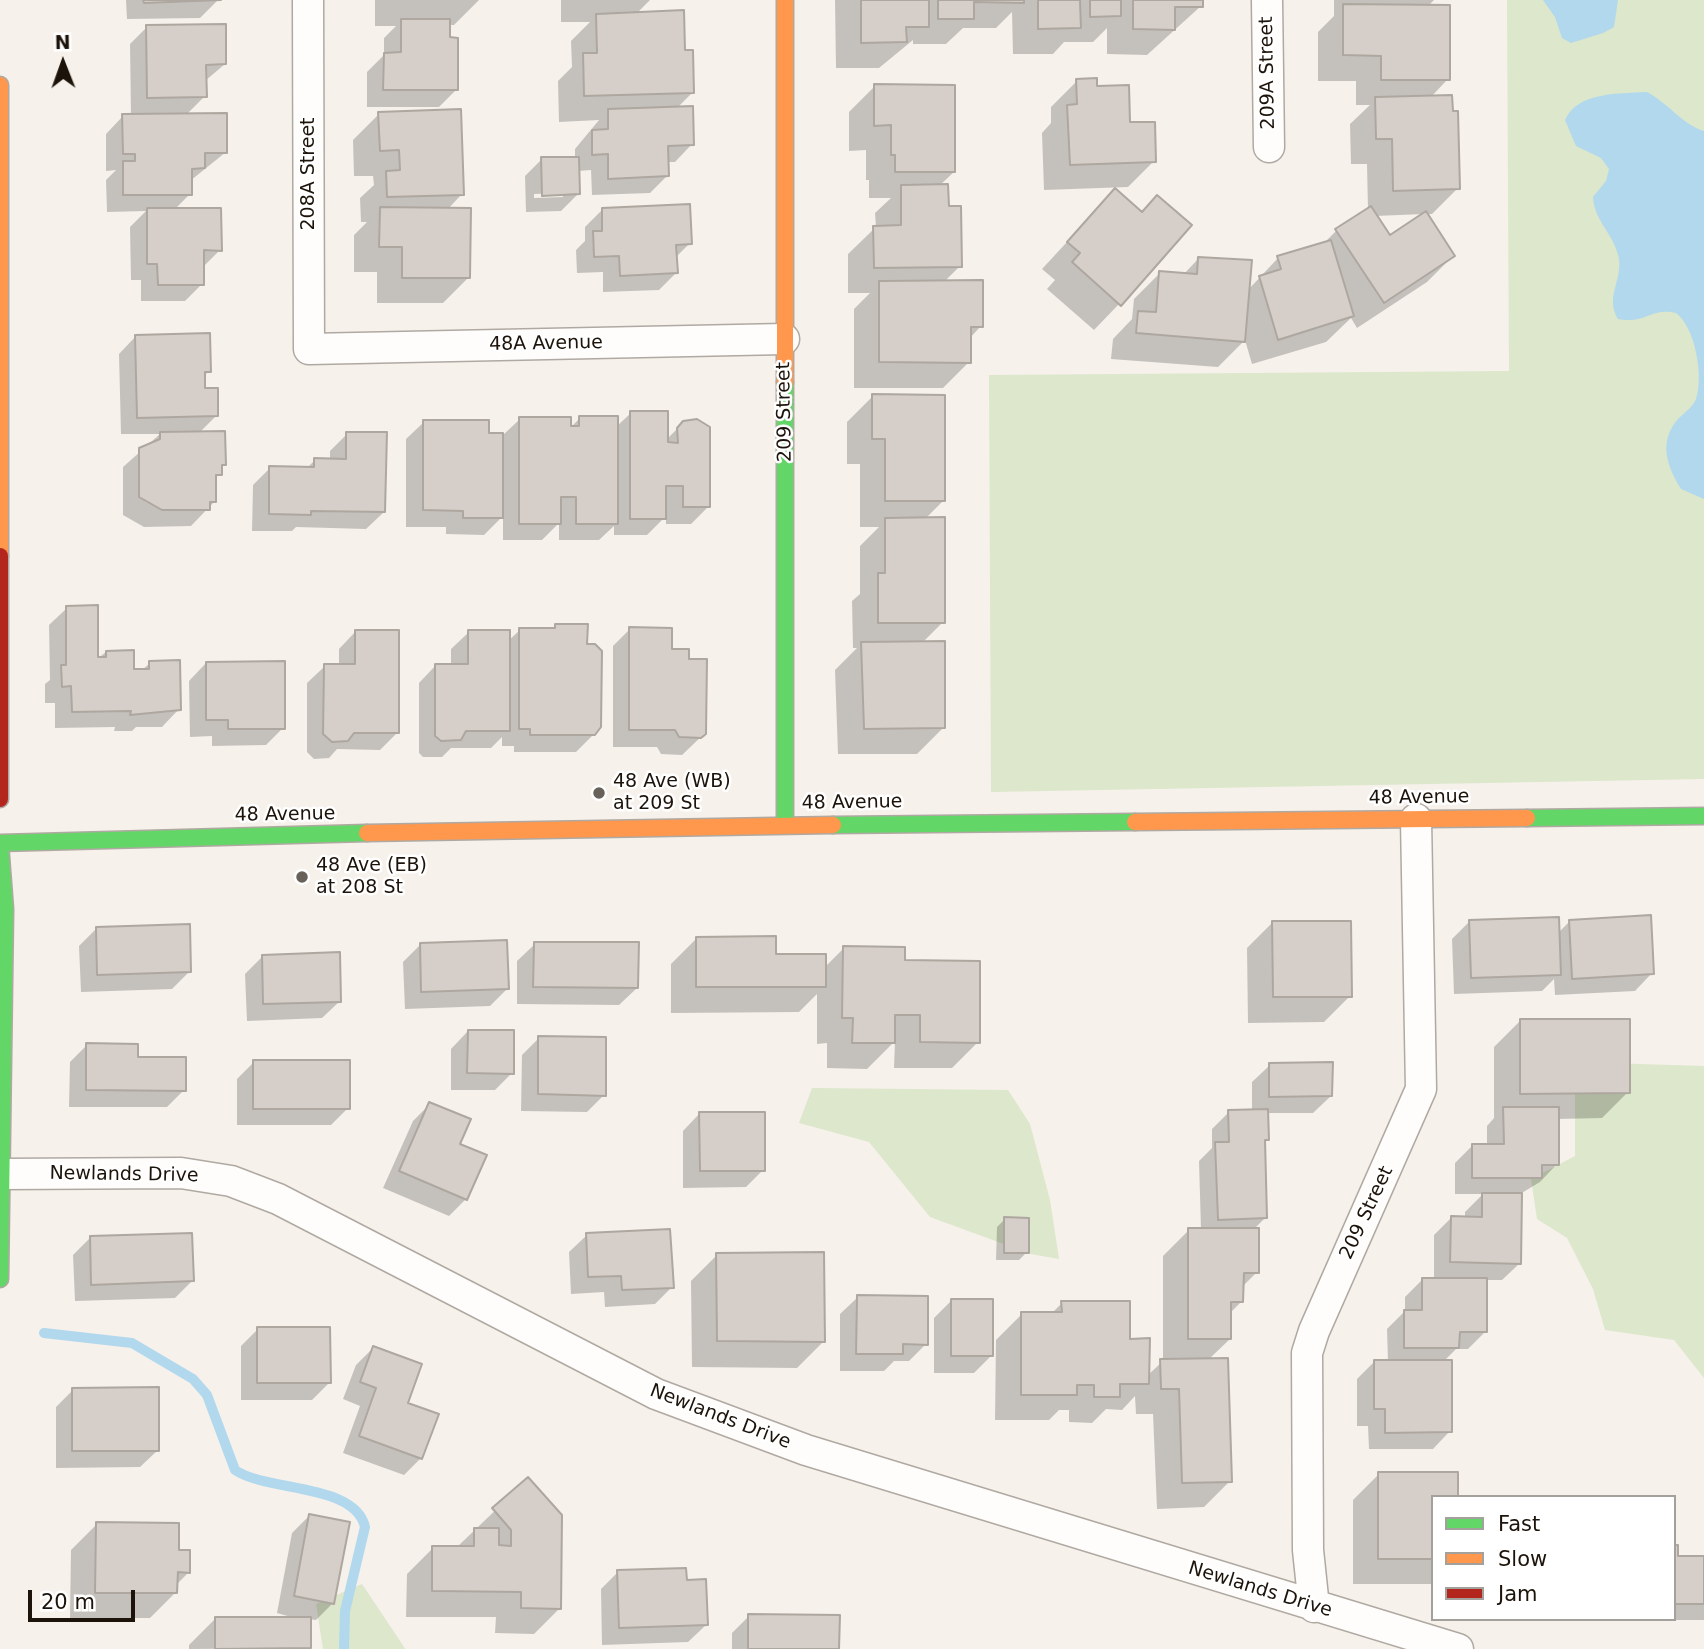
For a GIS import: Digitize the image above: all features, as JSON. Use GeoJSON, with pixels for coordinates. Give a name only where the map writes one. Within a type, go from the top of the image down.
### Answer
{"type":"FeatureCollection","features":[{"type":"Feature","properties":{"kind":"main road","name":"209 Street"},"geometry":{"type":"LineString","coordinates":[[785,0],[785,824]]}},
{"type":"Feature","properties":{"kind":"main road"},"geometry":{"type":"LineString","coordinates":[[0,85],[0,799]]}},
{"type":"Feature","properties":{"kind":"main road","name":"48 Avenue"},"geometry":{"type":"LineString","coordinates":[[0,844],[785,824],[1704,816]]}},
{"type":"Feature","properties":{"kind":"main road"},"geometry":{"type":"LineString","coordinates":[[0,844],[5,909],[0,1279]]}},
{"type":"Feature","properties":{"kind":"street","name":"208A Street"},"geometry":{"type":"LineString","coordinates":[[309,0],[309,349]]}},
{"type":"Feature","properties":{"kind":"street","name":"209A Street"},"geometry":{"type":"LineString","coordinates":[[1267,0],[1269,147]]}},
{"type":"Feature","properties":{"kind":"street","name":"48A Avenue"},"geometry":{"type":"LineString","coordinates":[[309,349],[784,339]]}},
{"type":"Feature","properties":{"kind":"street","name":"209 Street"},"geometry":{"type":"LineString","coordinates":[[1314,1607],[1308,1550],[1307,1353],[1314,1331],[1421,1089],[1416,819]]}},
{"type":"Feature","properties":{"kind":"street","name":"Newlands Drive"},"geometry":{"type":"LineString","coordinates":[[1,1174],[181,1172],[231,1181],[278,1199],[667,1399],[806,1450],[1458,1649]]}},
{"type":"Feature","properties":{"kind":"green space"},"geometry":{"type":"Polygon","coordinates":[[[1507,0],[1704,0],[1704,779],[991,792],[989,375],[1509,371],[1507,0]]]}},
{"type":"Feature","properties":{"kind":"green space"},"geometry":{"type":"Polygon","coordinates":[[[1575,1062],[1704,1066],[1704,1378],[1674,1340],[1605,1330],[1593,1289],[1567,1238],[1537,1219],[1531,1179],[1575,1156],[1575,1062]]]}},
{"type":"Feature","properties":{"kind":"green space"},"geometry":{"type":"Polygon","coordinates":[[[812,1088],[1008,1090],[1030,1124],[1050,1200],[1059,1259],[1031,1254],[930,1217],[869,1142],[799,1123],[812,1088]]]}},
{"type":"Feature","properties":{"kind":"green space"},"geometry":{"type":"Polygon","coordinates":[[[362,1584],[405,1649],[323,1649],[316,1604],[362,1584]]]}},
{"type":"Feature","properties":{"kind":"water"},"geometry":{"type":"Polygon","coordinates":[[[1543,0],[1618,0],[1614,27],[1571,43],[1562,38],[1555,17],[1543,0]]]}},
{"type":"Feature","properties":{"kind":"water"},"geometry":{"type":"Polygon","coordinates":[[[1647,92],[1689,124],[1704,131],[1704,499],[1681,489],[1672,472],[1666,445],[1672,428],[1696,399],[1699,378],[1693,340],[1683,320],[1676,313],[1660,312],[1636,319],[1618,319],[1614,311],[1613,297],[1619,259],[1594,206],[1593,197],[1606,181],[1609,169],[1601,158],[1576,146],[1565,120],[1571,111],[1590,99],[1613,94],[1647,92]]]}},
{"type":"Feature","properties":{"kind":"building"},"geometry":{"type":"Polygon","coordinates":[[[143,0],[221,0],[144,3],[143,0]]]}},
{"type":"Feature","properties":{"kind":"building"},"geometry":{"type":"Polygon","coordinates":[[[861,0],[929,0],[929,27],[906,27],[907,42],[861,43],[861,0]]]}},
{"type":"Feature","properties":{"kind":"building"},"geometry":{"type":"Polygon","coordinates":[[[938,0],[1024,0],[1024,3],[974,2],[974,19],[938,19],[938,0]]]}},
{"type":"Feature","properties":{"kind":"building"},"geometry":{"type":"Polygon","coordinates":[[[1038,0],[1080,0],[1081,28],[1038,29],[1038,0]]]}},
{"type":"Feature","properties":{"kind":"building"},"geometry":{"type":"Polygon","coordinates":[[[1090,0],[1121,0],[1121,16],[1090,17],[1090,0]]]}},
{"type":"Feature","properties":{"kind":"building"},"geometry":{"type":"Polygon","coordinates":[[[1133,0],[1203,0],[1203,7],[1175,7],[1175,30],[1133,29],[1133,0]]]}},
{"type":"Feature","properties":{"kind":"building"},"geometry":{"type":"Polygon","coordinates":[[[1343,4],[1450,5],[1450,80],[1381,80],[1381,56],[1343,55],[1343,4]]]}},
{"type":"Feature","properties":{"kind":"building"},"geometry":{"type":"Polygon","coordinates":[[[684,10],[685,50],[693,50],[694,93],[584,96],[583,53],[597,53],[596,14],[684,10]]]}},
{"type":"Feature","properties":{"kind":"building"},"geometry":{"type":"Polygon","coordinates":[[[401,19],[450,19],[450,37],[458,38],[458,90],[383,90],[384,53],[401,52],[401,19]]]}},
{"type":"Feature","properties":{"kind":"building"},"geometry":{"type":"Polygon","coordinates":[[[226,24],[226,64],[206,65],[207,97],[147,98],[146,25],[226,24]]]}},
{"type":"Feature","properties":{"kind":"building"},"geometry":{"type":"Polygon","coordinates":[[[1097,78],[1097,86],[1129,85],[1130,122],[1155,122],[1156,162],[1070,165],[1067,105],[1077,104],[1076,79],[1097,78]]]}},
{"type":"Feature","properties":{"kind":"building"},"geometry":{"type":"Polygon","coordinates":[[[874,84],[955,85],[955,172],[895,172],[895,155],[891,155],[891,125],[874,126],[874,84]]]}},
{"type":"Feature","properties":{"kind":"building"},"geometry":{"type":"Polygon","coordinates":[[[1452,95],[1453,111],[1458,111],[1460,189],[1393,191],[1392,139],[1376,139],[1375,97],[1452,95]]]}},
{"type":"Feature","properties":{"kind":"building"},"geometry":{"type":"Polygon","coordinates":[[[693,106],[694,145],[668,146],[669,176],[608,179],[608,154],[592,155],[592,130],[608,129],[608,109],[693,106]]]}},
{"type":"Feature","properties":{"kind":"building"},"geometry":{"type":"Polygon","coordinates":[[[461,109],[464,195],[387,197],[386,171],[400,170],[399,150],[380,151],[378,112],[461,109]]]}},
{"type":"Feature","properties":{"kind":"building"},"geometry":{"type":"Polygon","coordinates":[[[227,113],[227,153],[205,153],[205,168],[192,169],[192,195],[123,195],[123,161],[135,161],[135,154],[123,154],[122,114],[227,113]]]}},
{"type":"Feature","properties":{"kind":"building"},"geometry":{"type":"Polygon","coordinates":[[[541,157],[579,157],[580,194],[542,196],[541,157]]]}},
{"type":"Feature","properties":{"kind":"building"},"geometry":{"type":"Polygon","coordinates":[[[948,184],[949,206],[961,206],[962,267],[874,268],[873,226],[901,225],[901,185],[948,184]]]}},
{"type":"Feature","properties":{"kind":"building"},"geometry":{"type":"Polygon","coordinates":[[[1115,188],[1142,212],[1157,195],[1192,225],[1121,306],[1072,262],[1080,253],[1067,242],[1115,188]]]}},
{"type":"Feature","properties":{"kind":"building"},"geometry":{"type":"Polygon","coordinates":[[[690,204],[692,244],[676,245],[678,273],[620,276],[619,256],[594,257],[593,231],[602,231],[602,208],[690,204]]]}},
{"type":"Feature","properties":{"kind":"building"},"geometry":{"type":"Polygon","coordinates":[[[1371,206],[1390,235],[1426,211],[1455,256],[1384,303],[1335,229],[1371,206]]]}},
{"type":"Feature","properties":{"kind":"building"},"geometry":{"type":"Polygon","coordinates":[[[380,207],[471,208],[470,278],[402,278],[402,247],[379,247],[380,207]]]}},
{"type":"Feature","properties":{"kind":"building"},"geometry":{"type":"Polygon","coordinates":[[[147,208],[221,208],[222,251],[204,250],[204,285],[158,285],[157,264],[147,264],[147,208]]]}},
{"type":"Feature","properties":{"kind":"building"},"geometry":{"type":"Polygon","coordinates":[[[1331,240],[1354,316],[1278,340],[1259,276],[1281,269],[1277,256],[1331,240]]]}},
{"type":"Feature","properties":{"kind":"building"},"geometry":{"type":"Polygon","coordinates":[[[1198,257],[1252,260],[1245,342],[1136,333],[1138,311],[1156,312],[1159,271],[1197,274],[1198,257]]]}},
{"type":"Feature","properties":{"kind":"building"},"geometry":{"type":"Polygon","coordinates":[[[983,280],[983,327],[971,327],[971,363],[879,362],[879,281],[983,280]]]}},
{"type":"Feature","properties":{"kind":"building"},"geometry":{"type":"Polygon","coordinates":[[[210,333],[211,372],[205,372],[205,388],[218,388],[218,416],[137,418],[135,335],[210,333]]]}},
{"type":"Feature","properties":{"kind":"building"},"geometry":{"type":"Polygon","coordinates":[[[872,394],[945,395],[945,501],[885,501],[885,439],[872,439],[872,394]]]}},
{"type":"Feature","properties":{"kind":"building"},"geometry":{"type":"Polygon","coordinates":[[[630,411],[668,411],[668,442],[678,443],[677,428],[683,421],[697,419],[710,427],[710,507],[683,507],[683,486],[666,486],[666,519],[630,519],[630,411]]]}},
{"type":"Feature","properties":{"kind":"building"},"geometry":{"type":"Polygon","coordinates":[[[579,416],[618,416],[618,524],[576,524],[576,497],[561,497],[561,524],[519,524],[519,417],[571,417],[571,426],[579,426],[579,416]]]}},
{"type":"Feature","properties":{"kind":"building"},"geometry":{"type":"Polygon","coordinates":[[[423,420],[489,420],[489,433],[503,433],[503,518],[463,518],[463,511],[423,510],[423,420]]]}},
{"type":"Feature","properties":{"kind":"building"},"geometry":{"type":"Polygon","coordinates":[[[225,431],[226,465],[222,465],[222,475],[216,475],[216,502],[210,502],[210,510],[162,510],[139,497],[139,448],[160,439],[160,432],[225,431]]]}},
{"type":"Feature","properties":{"kind":"building"},"geometry":{"type":"Polygon","coordinates":[[[346,432],[387,432],[385,512],[311,511],[311,515],[269,514],[269,466],[314,467],[314,458],[346,459],[346,432]]]}},
{"type":"Feature","properties":{"kind":"building"},"geometry":{"type":"Polygon","coordinates":[[[945,517],[945,623],[878,623],[878,573],[885,573],[885,518],[945,517]]]}},
{"type":"Feature","properties":{"kind":"building"},"geometry":{"type":"Polygon","coordinates":[[[98,605],[98,657],[106,657],[106,651],[134,650],[134,669],[149,669],[149,661],[180,660],[181,710],[130,715],[131,711],[72,712],[71,686],[62,687],[61,665],[66,665],[66,606],[98,605]]]}},
{"type":"Feature","properties":{"kind":"building"},"geometry":{"type":"Polygon","coordinates":[[[555,624],[588,624],[587,644],[595,644],[602,651],[601,727],[595,735],[530,735],[530,729],[519,729],[519,628],[555,628],[555,624]]]}},
{"type":"Feature","properties":{"kind":"building"},"geometry":{"type":"Polygon","coordinates":[[[629,627],[672,628],[672,649],[689,649],[689,659],[707,659],[706,734],[701,738],[679,737],[675,730],[629,730],[629,627]]]}},
{"type":"Feature","properties":{"kind":"building"},"geometry":{"type":"Polygon","coordinates":[[[355,630],[399,630],[399,733],[354,733],[348,741],[332,742],[323,734],[324,664],[355,664],[355,630]]]}},
{"type":"Feature","properties":{"kind":"building"},"geometry":{"type":"Polygon","coordinates":[[[468,630],[510,630],[510,731],[466,731],[461,740],[441,741],[435,736],[435,664],[468,664],[468,630]]]}},
{"type":"Feature","properties":{"kind":"building"},"geometry":{"type":"Polygon","coordinates":[[[945,641],[945,728],[864,729],[861,642],[945,641]]]}},
{"type":"Feature","properties":{"kind":"building"},"geometry":{"type":"Polygon","coordinates":[[[285,661],[285,729],[228,729],[228,720],[206,720],[206,662],[285,661]]]}},
{"type":"Feature","properties":{"kind":"building"},"geometry":{"type":"Polygon","coordinates":[[[1651,915],[1654,974],[1572,979],[1569,920],[1651,915]]]}},
{"type":"Feature","properties":{"kind":"building"},"geometry":{"type":"Polygon","coordinates":[[[1559,917],[1561,975],[1471,978],[1469,920],[1559,917]]]}},
{"type":"Feature","properties":{"kind":"building"},"geometry":{"type":"Polygon","coordinates":[[[1272,921],[1351,921],[1352,997],[1273,997],[1272,921]]]}},
{"type":"Feature","properties":{"kind":"building"},"geometry":{"type":"Polygon","coordinates":[[[190,924],[191,972],[97,975],[96,927],[190,924]]]}},
{"type":"Feature","properties":{"kind":"building"},"geometry":{"type":"Polygon","coordinates":[[[776,936],[776,954],[826,954],[826,987],[696,987],[696,937],[776,936]]]}},
{"type":"Feature","properties":{"kind":"building"},"geometry":{"type":"Polygon","coordinates":[[[507,940],[509,989],[421,992],[420,943],[507,940]]]}},
{"type":"Feature","properties":{"kind":"building"},"geometry":{"type":"Polygon","coordinates":[[[534,942],[639,942],[638,988],[533,987],[534,942]]]}},
{"type":"Feature","properties":{"kind":"building"},"geometry":{"type":"Polygon","coordinates":[[[843,946],[905,947],[905,960],[980,961],[980,1043],[920,1042],[920,1015],[895,1015],[895,1043],[852,1043],[853,1018],[842,1018],[843,946]]]}},
{"type":"Feature","properties":{"kind":"building"},"geometry":{"type":"Polygon","coordinates":[[[340,952],[341,1002],[263,1004],[262,955],[340,952]]]}},
{"type":"Feature","properties":{"kind":"building"},"geometry":{"type":"Polygon","coordinates":[[[1520,1019],[1630,1019],[1630,1093],[1520,1094],[1520,1019]]]}},
{"type":"Feature","properties":{"kind":"building"},"geometry":{"type":"Polygon","coordinates":[[[468,1030],[514,1030],[514,1074],[467,1073],[468,1030]]]}},
{"type":"Feature","properties":{"kind":"building"},"geometry":{"type":"Polygon","coordinates":[[[538,1036],[606,1037],[606,1096],[538,1094],[538,1036]]]}},
{"type":"Feature","properties":{"kind":"building"},"geometry":{"type":"Polygon","coordinates":[[[86,1043],[138,1044],[138,1057],[186,1057],[186,1091],[86,1090],[86,1043]]]}},
{"type":"Feature","properties":{"kind":"building"},"geometry":{"type":"Polygon","coordinates":[[[253,1060],[350,1060],[350,1109],[253,1109],[253,1060]]]}},
{"type":"Feature","properties":{"kind":"building"},"geometry":{"type":"Polygon","coordinates":[[[1333,1062],[1332,1096],[1269,1097],[1269,1063],[1333,1062]]]}},
{"type":"Feature","properties":{"kind":"building"},"geometry":{"type":"Polygon","coordinates":[[[429,1102],[471,1119],[460,1144],[487,1155],[467,1200],[399,1171],[429,1102]]]}},
{"type":"Feature","properties":{"kind":"building"},"geometry":{"type":"Polygon","coordinates":[[[1503,1107],[1559,1107],[1559,1165],[1542,1165],[1542,1178],[1472,1178],[1472,1144],[1504,1144],[1503,1107]]]}},
{"type":"Feature","properties":{"kind":"building"},"geometry":{"type":"Polygon","coordinates":[[[1268,1109],[1269,1140],[1265,1140],[1267,1218],[1218,1220],[1215,1142],[1229,1142],[1228,1110],[1268,1109]]]}},
{"type":"Feature","properties":{"kind":"building"},"geometry":{"type":"Polygon","coordinates":[[[699,1112],[765,1112],[765,1171],[700,1171],[699,1112]]]}},
{"type":"Feature","properties":{"kind":"building"},"geometry":{"type":"Polygon","coordinates":[[[1482,1193],[1522,1193],[1521,1264],[1450,1262],[1451,1216],[1482,1217],[1482,1193]]]}},
{"type":"Feature","properties":{"kind":"building"},"geometry":{"type":"Polygon","coordinates":[[[1004,1217],[1029,1218],[1029,1253],[1004,1253],[1004,1217]]]}},
{"type":"Feature","properties":{"kind":"building"},"geometry":{"type":"Polygon","coordinates":[[[1188,1228],[1259,1228],[1259,1273],[1244,1273],[1243,1302],[1231,1302],[1231,1339],[1188,1339],[1188,1228]]]}},
{"type":"Feature","properties":{"kind":"building"},"geometry":{"type":"Polygon","coordinates":[[[670,1229],[674,1288],[622,1290],[621,1276],[588,1277],[586,1233],[670,1229]]]}},
{"type":"Feature","properties":{"kind":"building"},"geometry":{"type":"Polygon","coordinates":[[[192,1233],[194,1281],[91,1285],[90,1236],[192,1233]]]}},
{"type":"Feature","properties":{"kind":"building"},"geometry":{"type":"Polygon","coordinates":[[[824,1252],[825,1342],[717,1341],[716,1253],[824,1252]]]}},
{"type":"Feature","properties":{"kind":"building"},"geometry":{"type":"Polygon","coordinates":[[[1422,1278],[1487,1278],[1487,1332],[1460,1332],[1459,1348],[1404,1348],[1404,1310],[1422,1310],[1422,1278]]]}},
{"type":"Feature","properties":{"kind":"building"},"geometry":{"type":"Polygon","coordinates":[[[857,1295],[928,1296],[928,1345],[903,1344],[903,1354],[856,1354],[857,1295]]]}},
{"type":"Feature","properties":{"kind":"building"},"geometry":{"type":"Polygon","coordinates":[[[951,1299],[993,1299],[993,1356],[951,1356],[951,1299]]]}},
{"type":"Feature","properties":{"kind":"building"},"geometry":{"type":"Polygon","coordinates":[[[1061,1301],[1130,1301],[1130,1339],[1150,1338],[1149,1384],[1120,1384],[1120,1397],[1094,1397],[1094,1385],[1077,1385],[1077,1395],[1021,1395],[1021,1312],[1062,1312],[1061,1301]]]}},
{"type":"Feature","properties":{"kind":"building"},"geometry":{"type":"Polygon","coordinates":[[[257,1327],[330,1327],[331,1383],[257,1383],[257,1327]]]}},
{"type":"Feature","properties":{"kind":"building"},"geometry":{"type":"Polygon","coordinates":[[[373,1346],[422,1364],[408,1403],[439,1414],[422,1459],[359,1436],[376,1388],[360,1382],[373,1346]]]}},
{"type":"Feature","properties":{"kind":"building"},"geometry":{"type":"Polygon","coordinates":[[[1228,1358],[1232,1482],[1182,1483],[1179,1389],[1161,1389],[1160,1359],[1228,1358]]]}},
{"type":"Feature","properties":{"kind":"building"},"geometry":{"type":"Polygon","coordinates":[[[1374,1360],[1452,1360],[1452,1432],[1385,1433],[1385,1409],[1374,1409],[1374,1360]]]}},
{"type":"Feature","properties":{"kind":"building"},"geometry":{"type":"Polygon","coordinates":[[[159,1387],[159,1451],[72,1451],[72,1388],[159,1387]]]}},
{"type":"Feature","properties":{"kind":"building"},"geometry":{"type":"Polygon","coordinates":[[[1378,1472],[1458,1472],[1458,1495],[1431,1495],[1431,1559],[1378,1559],[1378,1472]]]}},
{"type":"Feature","properties":{"kind":"building"},"geometry":{"type":"Polygon","coordinates":[[[528,1477],[562,1515],[561,1609],[521,1608],[521,1592],[432,1591],[432,1546],[474,1546],[474,1528],[499,1528],[499,1545],[511,1546],[511,1530],[492,1508],[528,1477]]]}},
{"type":"Feature","properties":{"kind":"building"},"geometry":{"type":"Polygon","coordinates":[[[309,1514],[350,1522],[334,1604],[294,1596],[309,1514]]]}},
{"type":"Feature","properties":{"kind":"building"},"geometry":{"type":"Polygon","coordinates":[[[96,1522],[179,1523],[179,1550],[190,1550],[190,1573],[178,1572],[177,1593],[95,1593],[96,1522]]]}},
{"type":"Feature","properties":{"kind":"building"},"geometry":{"type":"Polygon","coordinates":[[[1676,1545],[1678,1556],[1704,1556],[1704,1604],[1676,1604],[1676,1545]]]}},
{"type":"Feature","properties":{"kind":"building"},"geometry":{"type":"Polygon","coordinates":[[[686,1568],[687,1580],[706,1579],[708,1625],[619,1628],[617,1570],[686,1568]]]}},
{"type":"Feature","properties":{"kind":"building"},"geometry":{"type":"Polygon","coordinates":[[[748,1614],[840,1615],[839,1649],[748,1649],[748,1614]]]}},
{"type":"Feature","properties":{"kind":"building"},"geometry":{"type":"Polygon","coordinates":[[[215,1617],[311,1617],[311,1648],[215,1649],[215,1617]]]}},
{"type":"Feature","properties":{"kind":"waterway"},"geometry":{"type":"LineString","coordinates":[[44,1333],[132,1343],[193,1379],[207,1395],[235,1470],[267,1482],[328,1495],[358,1513],[365,1527],[345,1611],[344,1649]]}},
{"type":"Feature","properties":{"kind":"traffic: fast"},"geometry":{"type":"LineString","coordinates":[[785,382],[785,824]]}},
{"type":"Feature","properties":{"kind":"traffic: fast"},"geometry":{"type":"LineString","coordinates":[[1527,818],[1704,816]]}},
{"type":"Feature","properties":{"kind":"traffic: fast"},"geometry":{"type":"LineString","coordinates":[[833,825],[1135,822]]}},
{"type":"Feature","properties":{"kind":"traffic: fast"},"geometry":{"type":"LineString","coordinates":[[0,843],[367,833]]}},
{"type":"Feature","properties":{"kind":"traffic: fast"},"geometry":{"type":"LineString","coordinates":[[0,844],[5,909],[0,1279]]}},
{"type":"Feature","properties":{"kind":"traffic: slow"},"geometry":{"type":"LineString","coordinates":[[785,0],[785,382]]}},
{"type":"Feature","properties":{"kind":"traffic: slow"},"geometry":{"type":"LineString","coordinates":[[0,85],[0,556]]}},
{"type":"Feature","properties":{"kind":"traffic: slow"},"geometry":{"type":"LineString","coordinates":[[1135,822],[1527,818]]}},
{"type":"Feature","properties":{"kind":"traffic: slow"},"geometry":{"type":"LineString","coordinates":[[367,833],[833,825]]}},
{"type":"Feature","properties":{"kind":"traffic: jam"},"geometry":{"type":"LineString","coordinates":[[0,556],[0,799]]}},
{"type":"Feature","properties":{"kind":"place","name":"48 Ave (WB) at 209 St"},"geometry":{"type":"Point","coordinates":[599,793]}},
{"type":"Feature","properties":{"kind":"place","name":"48 Ave (EB) at 208 St"},"geometry":{"type":"Point","coordinates":[302,877]}}]}
